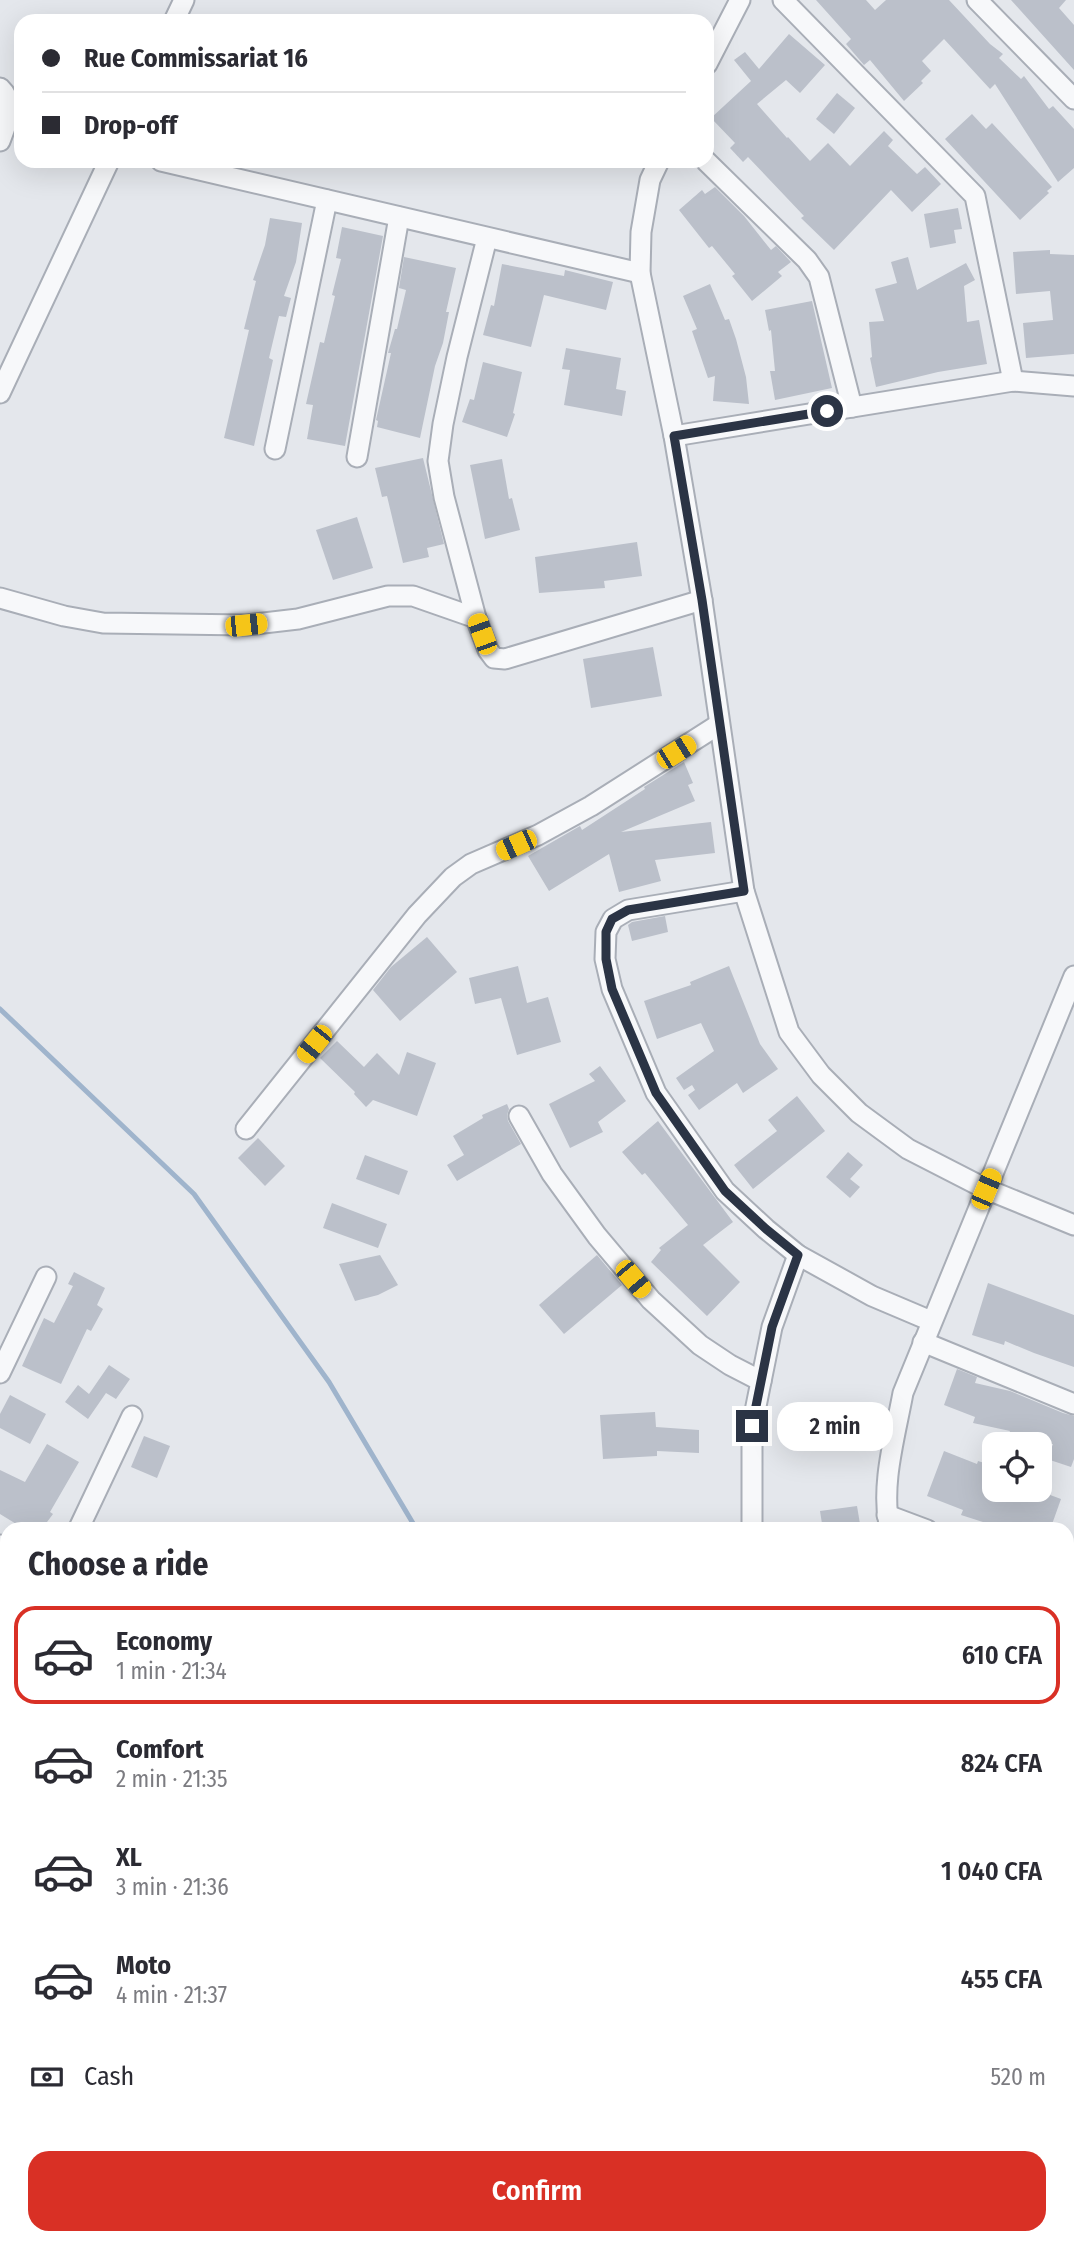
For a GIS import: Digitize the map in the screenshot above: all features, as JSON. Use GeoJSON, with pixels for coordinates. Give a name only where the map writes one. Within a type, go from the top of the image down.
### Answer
{"type":"FeatureCollection","features":[{"type":"Feature","properties":{"kind":"street"},"geometry":{"type":"LineString","coordinates":[[714,50],[740,0]]}},
{"type":"Feature","properties":{"kind":"street"},"geometry":{"type":"LineString","coordinates":[[783,0],[975,196],[1013,382]]}},
{"type":"Feature","properties":{"kind":"street"},"geometry":{"type":"LineString","coordinates":[[976,0],[1074,99]]}},
{"type":"Feature","properties":{"kind":"street"},"geometry":{"type":"LineString","coordinates":[[0,88],[9,103],[8,121],[0,141]]}},
{"type":"Feature","properties":{"kind":"street"},"geometry":{"type":"LineString","coordinates":[[0,393],[105,168]]}},
{"type":"Feature","properties":{"kind":"street"},"geometry":{"type":"LineString","coordinates":[[191,168],[640,274]]}},
{"type":"Feature","properties":{"kind":"street"},"geometry":{"type":"LineString","coordinates":[[656,168],[650,180],[641,232],[640,274],[674,436],[702,600],[744,891],[789,1032],[821,1075],[859,1114],[908,1149],[986,1189],[1074,1225]]}},
{"type":"Feature","properties":{"kind":"street"},"geometry":{"type":"LineString","coordinates":[[713,168],[807,260],[819,277],[852,407]]}},
{"type":"Feature","properties":{"kind":"street"},"geometry":{"type":"LineString","coordinates":[[275,449],[327,200]]}},
{"type":"Feature","properties":{"kind":"street"},"geometry":{"type":"LineString","coordinates":[[357,457],[399,217]]}},
{"type":"Feature","properties":{"kind":"street"},"geometry":{"type":"LineString","coordinates":[[487,238],[457,357],[438,461],[444,497],[476,618],[488,650],[494,658],[505,659],[702,600]]}},
{"type":"Feature","properties":{"kind":"street"},"geometry":{"type":"LineString","coordinates":[[674,436],[1013,382],[1074,386]]}},
{"type":"Feature","properties":{"kind":"street"},"geometry":{"type":"LineString","coordinates":[[0,598],[64,616],[103,623],[246,625],[298,619],[388,596],[413,596],[476,618]]}},
{"type":"Feature","properties":{"kind":"street"},"geometry":{"type":"LineString","coordinates":[[246,1129],[417,915],[453,877],[471,864],[538,835],[590,806],[718,725]]}},
{"type":"Feature","properties":{"kind":"street"},"geometry":{"type":"LineString","coordinates":[[744,891],[628,910],[612,919],[606,932],[606,959],[612,989],[656,1093],[725,1191],[766,1229],[798,1255],[872,1296],[931,1321]]}},
{"type":"Feature","properties":{"kind":"street"},"geometry":{"type":"LineString","coordinates":[[889,1522],[889,1467],[902,1393],[1074,976]]}},
{"type":"Feature","properties":{"kind":"street"},"geometry":{"type":"LineString","coordinates":[[519,1116],[552,1174],[597,1237],[651,1300],[700,1345],[761,1381]]}},
{"type":"Feature","properties":{"kind":"street"},"geometry":{"type":"LineString","coordinates":[[752,1522],[752,1426],[772,1327],[798,1255]]}},
{"type":"Feature","properties":{"kind":"street"},"geometry":{"type":"LineString","coordinates":[[0,1373],[46,1277]]}},
{"type":"Feature","properties":{"kind":"street"},"geometry":{"type":"LineString","coordinates":[[923,1342],[1074,1404]]}},
{"type":"Feature","properties":{"kind":"street"},"geometry":{"type":"LineString","coordinates":[[82,1522],[132,1416]]}},
{"type":"Feature","properties":{"kind":"building"},"geometry":{"type":"Polygon","coordinates":[[[816,0],[866,0],[875,10],[886,0],[949,0],[990,44],[1003,54],[999,58],[1021,79],[1024,76],[1049,109],[1053,106],[1074,129],[1074,168],[1058,182],[995,84],[990,89],[944,39],[922,61],[931,71],[904,101],[870,60],[864,65],[846,44],[851,39],[816,0]]]}},
{"type":"Feature","properties":{"kind":"building"},"geometry":{"type":"Polygon","coordinates":[[[1011,0],[1066,0],[1059,8],[1074,25],[1074,70],[1011,0]]]}},
{"type":"Feature","properties":{"kind":"building"},"geometry":{"type":"Polygon","coordinates":[[[789,34],[825,65],[800,93],[786,80],[757,104],[810,161],[828,143],[850,166],[884,131],[893,140],[888,146],[917,174],[925,167],[941,184],[912,212],[891,190],[834,250],[801,218],[804,216],[748,157],[743,162],[730,148],[735,143],[714,121],[714,115],[751,81],[734,60],[745,52],[759,69],[789,34]]]}},
{"type":"Feature","properties":{"kind":"building"},"geometry":{"type":"Polygon","coordinates":[[[837,93],[855,108],[834,134],[816,119],[837,93]]]}},
{"type":"Feature","properties":{"kind":"building"},"geometry":{"type":"Polygon","coordinates":[[[972,114],[986,129],[992,123],[1052,187],[1020,220],[945,139],[972,114]]]}},
{"type":"Feature","properties":{"kind":"building"},"geometry":{"type":"Polygon","coordinates":[[[715,187],[744,216],[771,250],[776,246],[791,262],[778,272],[782,276],[752,301],[732,276],[735,274],[712,246],[709,248],[679,210],[702,190],[705,194],[715,187]]]}},
{"type":"Feature","properties":{"kind":"building"},"geometry":{"type":"Polygon","coordinates":[[[958,208],[962,229],[954,230],[956,243],[930,248],[924,214],[958,208]]]}},
{"type":"Feature","properties":{"kind":"building"},"geometry":{"type":"Polygon","coordinates":[[[270,218],[302,223],[296,262],[284,296],[291,298],[286,317],[279,316],[269,358],[273,360],[254,446],[224,438],[249,330],[244,329],[256,281],[253,280],[265,245],[270,218]]]}},
{"type":"Feature","properties":{"kind":"building"},"geometry":{"type":"Polygon","coordinates":[[[342,227],[383,236],[345,446],[307,439],[313,405],[306,404],[320,342],[324,343],[335,296],[332,295],[341,259],[336,258],[342,227]]]}},
{"type":"Feature","properties":{"kind":"building"},"geometry":{"type":"Polygon","coordinates":[[[1050,250],[1050,254],[1074,255],[1074,354],[1026,358],[1023,323],[1053,320],[1050,291],[1016,294],[1013,252],[1050,250]]]}},
{"type":"Feature","properties":{"kind":"building"},"geometry":{"type":"Polygon","coordinates":[[[404,257],[456,268],[446,312],[449,312],[443,343],[435,366],[420,438],[377,427],[376,420],[391,353],[388,353],[406,290],[399,288],[404,257]]]}},
{"type":"Feature","properties":{"kind":"building"},"geometry":{"type":"Polygon","coordinates":[[[908,257],[917,290],[966,263],[975,280],[964,286],[967,322],[979,320],[987,364],[938,372],[876,387],[870,358],[869,322],[884,321],[875,289],[897,283],[891,262],[908,257]]]}},
{"type":"Feature","properties":{"kind":"building"},"geometry":{"type":"Polygon","coordinates":[[[502,264],[564,276],[565,270],[613,282],[606,310],[544,295],[531,347],[483,335],[491,305],[494,306],[502,264]]]}},
{"type":"Feature","properties":{"kind":"building"},"geometry":{"type":"Polygon","coordinates":[[[710,284],[725,320],[729,319],[736,339],[746,377],[749,404],[713,401],[715,376],[708,378],[692,331],[697,329],[683,296],[710,284]]]}},
{"type":"Feature","properties":{"kind":"building"},"geometry":{"type":"Polygon","coordinates":[[[812,301],[832,388],[775,400],[770,371],[775,371],[771,330],[769,331],[765,310],[812,301]]]}},
{"type":"Feature","properties":{"kind":"building"},"geometry":{"type":"Polygon","coordinates":[[[566,348],[621,358],[616,389],[626,391],[622,416],[564,405],[570,370],[562,369],[566,348]]]}},
{"type":"Feature","properties":{"kind":"building"},"geometry":{"type":"Polygon","coordinates":[[[483,362],[522,372],[513,413],[515,414],[507,437],[462,422],[470,399],[474,400],[483,362]]]}},
{"type":"Feature","properties":{"kind":"building"},"geometry":{"type":"Polygon","coordinates":[[[423,458],[444,544],[427,548],[429,557],[403,563],[387,496],[382,497],[375,468],[423,458]]]}},
{"type":"Feature","properties":{"kind":"building"},"geometry":{"type":"Polygon","coordinates":[[[502,459],[509,499],[512,498],[520,530],[485,539],[470,465],[502,459]]]}},
{"type":"Feature","properties":{"kind":"building"},"geometry":{"type":"Polygon","coordinates":[[[357,517],[373,568],[333,580],[316,530],[357,517]]]}},
{"type":"Feature","properties":{"kind":"building"},"geometry":{"type":"Polygon","coordinates":[[[637,542],[642,576],[604,581],[605,588],[539,593],[535,557],[637,542]]]}},
{"type":"Feature","properties":{"kind":"building"},"geometry":{"type":"Polygon","coordinates":[[[653,647],[662,696],[591,708],[583,659],[653,647]]]}},
{"type":"Feature","properties":{"kind":"building"},"geometry":{"type":"Polygon","coordinates":[[[684,762],[693,783],[688,785],[695,801],[621,832],[711,822],[715,853],[655,860],[661,881],[619,892],[609,854],[549,891],[528,856],[580,826],[582,830],[684,762]]]}},
{"type":"Feature","properties":{"kind":"building"},"geometry":{"type":"Polygon","coordinates":[[[665,916],[668,932],[632,941],[628,925],[665,916]]]}},
{"type":"Feature","properties":{"kind":"building"},"geometry":{"type":"Polygon","coordinates":[[[427,937],[457,972],[400,1021],[373,990],[391,967],[427,937]]]}},
{"type":"Feature","properties":{"kind":"building"},"geometry":{"type":"Polygon","coordinates":[[[518,966],[527,1003],[548,997],[561,1042],[517,1055],[501,998],[475,1004],[469,978],[518,966]]]}},
{"type":"Feature","properties":{"kind":"building"},"geometry":{"type":"Polygon","coordinates":[[[729,966],[760,1044],[778,1069],[743,1093],[737,1083],[699,1110],[688,1095],[695,1090],[692,1085],[684,1090],[676,1078],[714,1051],[701,1023],[657,1039],[644,1001],[691,985],[690,982],[729,966]]]}},
{"type":"Feature","properties":{"kind":"building"},"geometry":{"type":"Polygon","coordinates":[[[337,1041],[364,1067],[377,1053],[399,1075],[407,1052],[436,1063],[417,1116],[373,1100],[366,1107],[355,1092],[320,1058],[337,1041]]]}},
{"type":"Feature","properties":{"kind":"building"},"geometry":{"type":"Polygon","coordinates":[[[600,1066],[626,1101],[598,1122],[603,1132],[570,1148],[549,1104],[595,1081],[589,1074],[600,1066]]]}},
{"type":"Feature","properties":{"kind":"building"},"geometry":{"type":"Polygon","coordinates":[[[797,1096],[825,1131],[753,1189],[734,1165],[777,1131],[768,1120],[797,1096]]]}},
{"type":"Feature","properties":{"kind":"building"},"geometry":{"type":"Polygon","coordinates":[[[507,1104],[508,1121],[521,1144],[457,1181],[447,1165],[464,1155],[453,1136],[483,1118],[482,1115],[507,1104]]]}},
{"type":"Feature","properties":{"kind":"building"},"geometry":{"type":"Polygon","coordinates":[[[658,1121],[733,1222],[703,1245],[740,1282],[707,1316],[651,1262],[661,1250],[659,1248],[688,1225],[645,1173],[642,1175],[622,1152],[658,1121]]]}},
{"type":"Feature","properties":{"kind":"building"},"geometry":{"type":"Polygon","coordinates":[[[258,1138],[285,1166],[265,1186],[238,1158],[258,1138]]]}},
{"type":"Feature","properties":{"kind":"building"},"geometry":{"type":"Polygon","coordinates":[[[848,1152],[863,1165],[850,1179],[860,1187],[850,1198],[826,1177],[848,1152]]]}},
{"type":"Feature","properties":{"kind":"building"},"geometry":{"type":"Polygon","coordinates":[[[365,1155],[408,1171],[399,1195],[356,1179],[365,1155]]]}},
{"type":"Feature","properties":{"kind":"building"},"geometry":{"type":"Polygon","coordinates":[[[332,1203],[387,1224],[378,1248],[323,1228],[332,1203]]]}},
{"type":"Feature","properties":{"kind":"building"},"geometry":{"type":"Polygon","coordinates":[[[380,1255],[398,1285],[378,1295],[355,1301],[339,1264],[380,1255]]]}},
{"type":"Feature","properties":{"kind":"building"},"geometry":{"type":"Polygon","coordinates":[[[597,1255],[622,1285],[564,1334],[539,1305],[597,1255]]]}},
{"type":"Feature","properties":{"kind":"building"},"geometry":{"type":"Polygon","coordinates":[[[74,1272],[105,1288],[97,1305],[103,1309],[91,1331],[87,1329],[61,1384],[22,1366],[44,1318],[54,1323],[73,1286],[68,1284],[74,1272]]]}},
{"type":"Feature","properties":{"kind":"building"},"geometry":{"type":"Polygon","coordinates":[[[988,1283],[1074,1315],[1074,1367],[1005,1341],[1004,1345],[972,1335],[988,1283]]]}},
{"type":"Feature","properties":{"kind":"building"},"geometry":{"type":"Polygon","coordinates":[[[109,1365],[130,1379],[116,1399],[106,1393],[88,1419],[65,1402],[78,1385],[89,1394],[109,1365]]]}},
{"type":"Feature","properties":{"kind":"building"},"geometry":{"type":"Polygon","coordinates":[[[957,1369],[977,1377],[975,1383],[1010,1391],[1074,1416],[1074,1459],[1071,1467],[1052,1461],[1052,1432],[1010,1432],[973,1423],[975,1417],[944,1405],[957,1369]]]}},
{"type":"Feature","properties":{"kind":"building"},"geometry":{"type":"Polygon","coordinates":[[[10,1395],[46,1414],[30,1444],[0,1428],[0,1414],[10,1395]]]}},
{"type":"Feature","properties":{"kind":"building"},"geometry":{"type":"Polygon","coordinates":[[[655,1412],[656,1427],[699,1430],[699,1453],[657,1451],[657,1456],[603,1459],[600,1415],[655,1412]]]}},
{"type":"Feature","properties":{"kind":"building"},"geometry":{"type":"Polygon","coordinates":[[[144,1436],[170,1446],[157,1478],[131,1467],[144,1436]]]}},
{"type":"Feature","properties":{"kind":"building"},"geometry":{"type":"Polygon","coordinates":[[[47,1444],[79,1462],[47,1522],[13,1522],[0,1514],[0,1470],[25,1482],[47,1444]]]}},
{"type":"Feature","properties":{"kind":"building"},"geometry":{"type":"Polygon","coordinates":[[[944,1451],[977,1464],[978,1461],[982,1462],[982,1502],[1052,1502],[1052,1496],[1061,1499],[1053,1522],[983,1522],[961,1515],[963,1510],[927,1496],[944,1451]]]}},
{"type":"Feature","properties":{"kind":"building"},"geometry":{"type":"Polygon","coordinates":[[[857,1506],[860,1522],[822,1522],[820,1511],[857,1506]]]}},
{"type":"Feature","properties":{"kind":"waterway"},"geometry":{"type":"LineString","coordinates":[[0,1009],[194,1194],[329,1382],[412,1522]]}},
{"type":"Feature","properties":{"kind":"route"},"geometry":{"type":"LineString","coordinates":[[752,1426],[772,1327],[798,1255],[725,1191],[656,1093],[612,989],[606,959],[606,932],[612,919],[628,910],[744,891],[702,600],[674,436],[827,411]]}}]}
